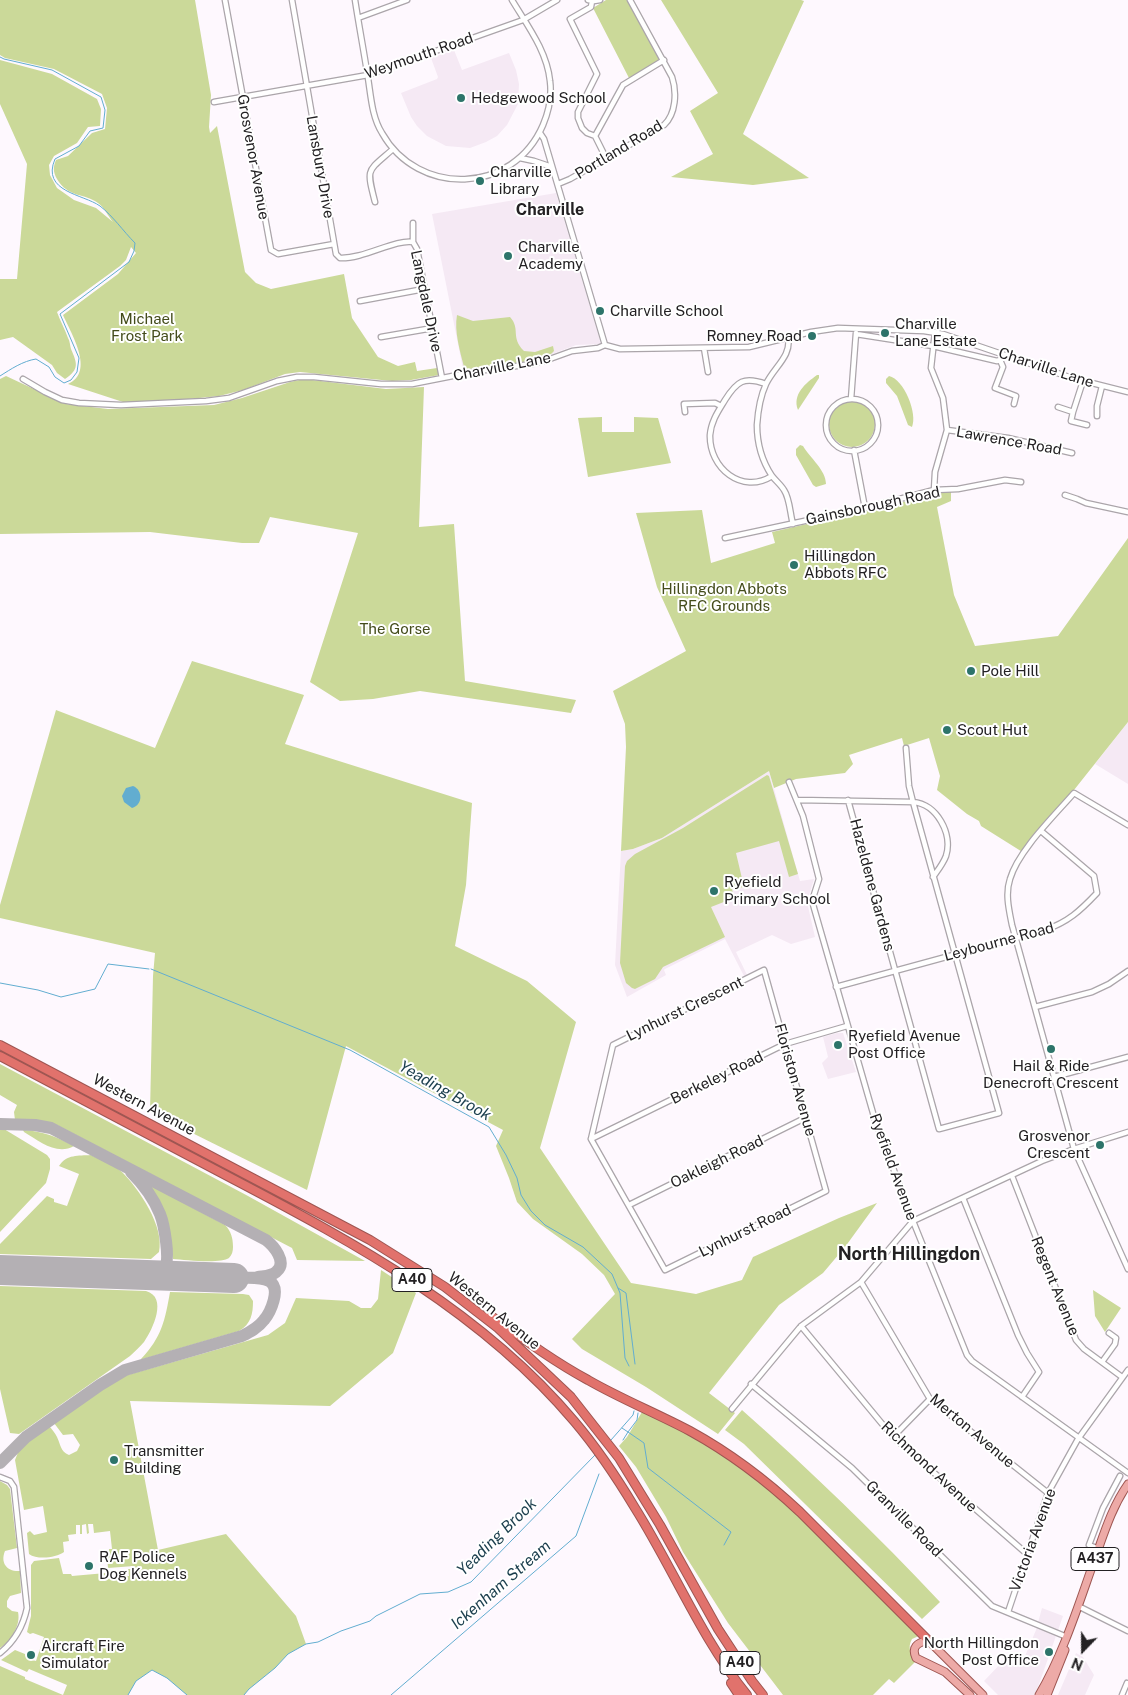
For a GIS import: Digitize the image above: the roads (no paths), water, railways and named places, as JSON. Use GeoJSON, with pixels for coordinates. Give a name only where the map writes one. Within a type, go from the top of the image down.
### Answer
{"type":"FeatureCollection","features":[{"type":"Feature","properties":{"kind":"highway","name":"Western Avenue"},"geometry":{"type":"LineString","coordinates":[[0,1045],[370,1240],[421,1271],[463,1300],[512,1340],[571,1396],[620,1458],[718,1629],[763,1695]]}},
{"type":"Feature","properties":{"kind":"highway","name":"Western Avenue"},"geometry":{"type":"LineString","coordinates":[[0,1056],[301,1214],[362,1249],[438,1297],[490,1338],[554,1399],[592,1444],[636,1508],[707,1637],[747,1695]]}},
{"type":"Feature","properties":{"kind":"highway"},"geometry":{"type":"LineString","coordinates":[[421,1271],[461,1295],[566,1368],[598,1386],[688,1430],[766,1481],[800,1512],[928,1640]]}},
{"type":"Feature","properties":{"kind":"highway"},"geometry":{"type":"LineString","coordinates":[[707,1637],[718,1662],[739,1695]]}},
{"type":"Feature","properties":{"kind":"main road","name":"A437"},"geometry":{"type":"LineString","coordinates":[[1067,1637],[1115,1505],[1128,1484]]}},
{"type":"Feature","properties":{"kind":"main road"},"geometry":{"type":"LineString","coordinates":[[1039,1695],[1050,1676],[1067,1637]]}},
{"type":"Feature","properties":{"kind":"main road"},"geometry":{"type":"LineString","coordinates":[[1047,1695],[1062,1660],[1067,1637]]}},
{"type":"Feature","properties":{"kind":"main road"},"geometry":{"type":"LineString","coordinates":[[970,1695],[946,1672],[916,1658],[913,1650],[915,1647],[921,1642],[928,1640],[982,1695]]}},
{"type":"Feature","properties":{"kind":"street","name":"Grosvenor Avenue"},"geometry":{"type":"LineString","coordinates":[[225,0],[271,250],[278,254],[334,244]]}},
{"type":"Feature","properties":{"kind":"street","name":"Lansbury Drive"},"geometry":{"type":"LineString","coordinates":[[292,0],[334,244]]}},
{"type":"Feature","properties":{"kind":"street"},"geometry":{"type":"LineString","coordinates":[[355,0],[378,125],[393,149],[403,159],[421,170],[457,180],[492,174],[520,158],[540,132],[549,108],[551,83],[544,56],[512,0]]}},
{"type":"Feature","properties":{"kind":"street"},"geometry":{"type":"LineString","coordinates":[[358,18],[407,0]]}},
{"type":"Feature","properties":{"kind":"street","name":"Weymouth Road"},"geometry":{"type":"LineString","coordinates":[[214,102],[368,76],[524,20],[557,0]]}},
{"type":"Feature","properties":{"kind":"street"},"geometry":{"type":"LineString","coordinates":[[600,0],[590,1],[590,7],[570,19],[596,74],[578,115],[579,121],[584,131],[596,136],[606,158]]}},
{"type":"Feature","properties":{"kind":"street","name":"Portland Road"},"geometry":{"type":"LineString","coordinates":[[558,184],[664,125],[669,119],[673,106],[674,85],[671,73],[630,0]]}},
{"type":"Feature","properties":{"kind":"street"},"geometry":{"type":"LineString","coordinates":[[596,136],[623,85],[664,60]]}},
{"type":"Feature","properties":{"kind":"street"},"geometry":{"type":"LineString","coordinates":[[540,132],[558,184],[605,345]]}},
{"type":"Feature","properties":{"kind":"street"},"geometry":{"type":"LineString","coordinates":[[375,202],[369,173],[393,149]]}},
{"type":"Feature","properties":{"kind":"street"},"geometry":{"type":"LineString","coordinates":[[520,158],[552,167]]}},
{"type":"Feature","properties":{"kind":"street","name":"Langdale Drive"},"geometry":{"type":"LineString","coordinates":[[413,223],[413,242],[417,249],[442,378]]}},
{"type":"Feature","properties":{"kind":"street"},"geometry":{"type":"LineString","coordinates":[[334,244],[337,256],[342,258],[363,255],[404,242],[413,242]]}},
{"type":"Feature","properties":{"kind":"street"},"geometry":{"type":"LineString","coordinates":[[360,301],[424,289]]}},
{"type":"Feature","properties":{"kind":"street"},"geometry":{"type":"LineString","coordinates":[[381,337],[432,328]]}},
{"type":"Feature","properties":{"kind":"street"},"geometry":{"type":"LineString","coordinates":[[851,399],[857,328]]}},
{"type":"Feature","properties":{"kind":"street","name":"Charville Lane"},"geometry":{"type":"LineString","coordinates":[[23,379],[62,400],[80,403],[121,405],[222,399],[285,379],[302,376],[391,385],[417,383],[478,371],[532,364],[572,351],[598,348],[605,345],[616,348],[749,347],[819,330],[857,328],[935,332],[1083,381],[1128,392]]}},
{"type":"Feature","properties":{"kind":"street"},"geometry":{"type":"LineString","coordinates":[[934,490],[935,472],[947,430],[943,398],[931,368],[935,332]]}},
{"type":"Feature","properties":{"kind":"street"},"geometry":{"type":"LineString","coordinates":[[856,334],[934,346],[997,361],[1000,360]]}},
{"type":"Feature","properties":{"kind":"street"},"geometry":{"type":"LineString","coordinates":[[788,337],[790,346],[788,352],[766,384],[759,406],[757,430],[763,457],[772,476],[786,493],[793,524]]}},
{"type":"Feature","properties":{"kind":"street"},"geometry":{"type":"LineString","coordinates":[[704,348],[708,372]]}},
{"type":"Feature","properties":{"kind":"street"},"geometry":{"type":"LineString","coordinates":[[1000,360],[1003,355]]}},
{"type":"Feature","properties":{"kind":"street"},"geometry":{"type":"LineString","coordinates":[[1000,360],[1003,367],[995,388],[1016,396],[1014,404]]}},
{"type":"Feature","properties":{"kind":"street"},"geometry":{"type":"LineString","coordinates":[[766,384],[754,380],[740,382],[734,387],[713,420],[710,435],[712,449],[719,464],[735,479],[745,483],[760,482],[772,476]]}},
{"type":"Feature","properties":{"kind":"street"},"geometry":{"type":"LineString","coordinates":[[1083,381],[1072,412],[1071,421],[1087,425]]}},
{"type":"Feature","properties":{"kind":"street"},"geometry":{"type":"LineString","coordinates":[[1097,416],[1097,406],[1102,386]]}},
{"type":"Feature","properties":{"kind":"street"},"geometry":{"type":"LineString","coordinates":[[851,399],[861,401],[870,406],[876,414],[878,422],[877,432],[872,441],[866,446],[854,450],[844,449],[836,444],[829,436],[827,427],[828,416],[833,408],[841,402],[851,399]]}},
{"type":"Feature","properties":{"kind":"street"},"geometry":{"type":"LineString","coordinates":[[685,412],[684,404],[715,403],[721,406]]}},
{"type":"Feature","properties":{"kind":"street"},"geometry":{"type":"LineString","coordinates":[[1058,407],[1072,412]]}},
{"type":"Feature","properties":{"kind":"street","name":"Lawrence Road"},"geometry":{"type":"LineString","coordinates":[[947,430],[1008,438],[1072,453]]}},
{"type":"Feature","properties":{"kind":"street"},"geometry":{"type":"LineString","coordinates":[[854,450],[865,508]]}},
{"type":"Feature","properties":{"kind":"street","name":"Gainsborough Road"},"geometry":{"type":"LineString","coordinates":[[725,538],[865,508],[934,490],[958,489],[1005,480],[1021,482]]}},
{"type":"Feature","properties":{"kind":"street"},"geometry":{"type":"LineString","coordinates":[[1065,495],[1086,503],[1128,512]]}},
{"type":"Feature","properties":{"kind":"street"},"geometry":{"type":"LineString","coordinates":[[906,748],[912,802],[954,954]]}},
{"type":"Feature","properties":{"kind":"street","name":"Ryefield Avenue"},"geometry":{"type":"LineString","coordinates":[[789,782],[803,816],[819,880],[812,901],[875,1120],[967,1355],[972,1361],[1078,1439],[1128,1473]]}},
{"type":"Feature","properties":{"kind":"street"},"geometry":{"type":"LineString","coordinates":[[1128,825],[1074,793],[1020,858],[1009,881],[1009,910],[1074,1149],[1128,1269]]}},
{"type":"Feature","properties":{"kind":"street"},"geometry":{"type":"LineString","coordinates":[[797,800],[919,802],[939,817],[945,832],[947,854],[944,862],[933,877]]}},
{"type":"Feature","properties":{"kind":"street","name":"Hazeldene Gardens"},"geometry":{"type":"LineString","coordinates":[[848,800],[939,1129],[999,1113],[954,954]]}},
{"type":"Feature","properties":{"kind":"street","name":"Leybourne Road"},"geometry":{"type":"LineString","coordinates":[[836,987],[1063,924],[1097,893],[1094,876],[1041,831]]}},
{"type":"Feature","properties":{"kind":"street","name":"Floriston Avenue"},"geometry":{"type":"LineString","coordinates":[[764,970],[826,1191]]}},
{"type":"Feature","properties":{"kind":"street","name":"Lynhurst Crescent"},"geometry":{"type":"LineString","coordinates":[[591,1140],[612,1045],[764,970]]}},
{"type":"Feature","properties":{"kind":"street"},"geometry":{"type":"LineString","coordinates":[[1035,1007],[1092,992],[1109,984],[1128,971]]}},
{"type":"Feature","properties":{"kind":"street","name":"Berkeley Road"},"geometry":{"type":"LineString","coordinates":[[591,1140],[785,1044],[847,1026]]}},
{"type":"Feature","properties":{"kind":"street"},"geometry":{"type":"LineString","coordinates":[[1054,1077],[1128,1057]]}},
{"type":"Feature","properties":{"kind":"street","name":"Oakleigh Road"},"geometry":{"type":"LineString","coordinates":[[629,1205],[806,1118]]}},
{"type":"Feature","properties":{"kind":"street"},"geometry":{"type":"LineString","coordinates":[[732,1409],[800,1326],[861,1282],[913,1221],[1042,1161],[1128,1132]]}},
{"type":"Feature","properties":{"kind":"street"},"geometry":{"type":"LineString","coordinates":[[591,1140],[629,1205]]}},
{"type":"Feature","properties":{"kind":"street","name":"Regent Avenue"},"geometry":{"type":"LineString","coordinates":[[1012,1176],[1076,1340],[1084,1349],[1122,1377]]}},
{"type":"Feature","properties":{"kind":"street","name":"Lynhurst Road"},"geometry":{"type":"LineString","coordinates":[[629,1205],[665,1270],[826,1191]]}},
{"type":"Feature","properties":{"kind":"street"},"geometry":{"type":"LineString","coordinates":[[963,1198],[1018,1335],[1040,1372],[1022,1397]]}},
{"type":"Feature","properties":{"kind":"street","name":"Merton Avenue"},"geometry":{"type":"LineString","coordinates":[[861,1282],[930,1399],[1048,1493]]}},
{"type":"Feature","properties":{"kind":"street","name":"Richmond Avenue"},"geometry":{"type":"LineString","coordinates":[[800,1326],[892,1437],[1027,1554]]}},
{"type":"Feature","properties":{"kind":"street"},"geometry":{"type":"LineString","coordinates":[[1102,1362],[1115,1344],[1116,1338],[1109,1333]]}},
{"type":"Feature","properties":{"kind":"street","name":"Victoria Avenue"},"geometry":{"type":"LineString","coordinates":[[1008,1612],[1048,1493],[1078,1439],[1128,1370]]}},
{"type":"Feature","properties":{"kind":"street","name":"Granville Road"},"geometry":{"type":"LineString","coordinates":[[751,1384],[852,1468],[992,1606],[1067,1637]]}},
{"type":"Feature","properties":{"kind":"street"},"geometry":{"type":"LineString","coordinates":[[892,1437],[930,1399]]}},
{"type":"Feature","properties":{"kind":"street"},"geometry":{"type":"LineString","coordinates":[[1098,1549],[1089,1545],[1103,1508],[1120,1476]]}},
{"type":"Feature","properties":{"kind":"street"},"geometry":{"type":"LineString","coordinates":[[0,1477],[10,1481],[14,1487],[27,1608],[22,1627],[14,1640],[0,1653]]}},
{"type":"Feature","properties":{"kind":"street"},"geometry":{"type":"LineString","coordinates":[[1078,1606],[1128,1631]]}},
{"type":"Feature","properties":{"kind":"street"},"geometry":{"type":"LineString","coordinates":[[1122,1695],[1128,1684]]}},
{"type":"Feature","properties":{"kind":"water"},"geometry":{"type":"Polygon","coordinates":[[[133,786],[139,791],[140,801],[132,808],[124,802],[122,796],[126,788],[133,786]]]}},
{"type":"Feature","properties":{"kind":"waterway","name":"Yeading Brook"},"geometry":{"type":"LineString","coordinates":[[0,57],[52,70],[101,97],[105,110],[103,128],[90,131],[79,146],[55,159],[52,170],[54,179],[66,190],[100,206],[135,243],[129,262],[60,314],[79,358],[77,372],[71,380],[64,383],[55,377],[49,367],[36,359],[22,363],[0,376]]}},
{"type":"Feature","properties":{"kind":"waterway","name":"Yeading Brook"},"geometry":{"type":"LineString","coordinates":[[0,983],[38,990],[61,997],[95,989],[108,964],[149,969]]}},
{"type":"Feature","properties":{"kind":"waterway","name":"Yeading Brook"},"geometry":{"type":"LineString","coordinates":[[151,969],[350,1050],[489,1127],[506,1155],[517,1178],[521,1195],[531,1211],[545,1225],[583,1247],[612,1274],[620,1293],[625,1358],[629,1366]]}},
{"type":"Feature","properties":{"kind":"waterway"},"geometry":{"type":"LineString","coordinates":[[618,1288],[626,1293],[635,1364]]}},
{"type":"Feature","properties":{"kind":"waterway","name":"Yeading Brook"},"geometry":{"type":"LineString","coordinates":[[611,1440],[633,1415],[634,1411]]}},
{"type":"Feature","properties":{"kind":"waterway"},"geometry":{"type":"LineString","coordinates":[[638,1413],[637,1420],[628,1432],[644,1443],[648,1468],[731,1532],[724,1545]]}},
{"type":"Feature","properties":{"kind":"waterway","name":"Ickenham Stream"},"geometry":{"type":"LineString","coordinates":[[622,1428],[628,1432],[623,1440]]}},
{"type":"Feature","properties":{"kind":"waterway","name":"Yeading Brook"},"geometry":{"type":"LineString","coordinates":[[244,1695],[288,1654],[306,1644],[318,1642],[341,1631],[370,1621],[376,1616],[420,1594],[448,1592],[471,1582],[596,1454]]}},
{"type":"Feature","properties":{"kind":"waterway","name":"Ickenham Stream"},"geometry":{"type":"LineString","coordinates":[[391,1695],[576,1536],[599,1474]]}},
{"type":"Feature","properties":{"kind":"waterway","name":"Yeading Brook"},"geometry":{"type":"LineString","coordinates":[[128,1695],[136,1681],[152,1670],[167,1678],[187,1695]]}},
{"type":"Feature","properties":{"kind":"place","name":"Hedgewood School"},"geometry":{"type":"Point","coordinates":[461,98]}},
{"type":"Feature","properties":{"kind":"place","name":"Charville Library"},"geometry":{"type":"Point","coordinates":[480,181]}},
{"type":"Feature","properties":{"kind":"place","name":"Charville Academy"},"geometry":{"type":"Point","coordinates":[508,256]}},
{"type":"Feature","properties":{"kind":"place","name":"Charville School"},"geometry":{"type":"Point","coordinates":[600,311]}},
{"type":"Feature","properties":{"kind":"place","name":"Charville Lane Estate"},"geometry":{"type":"Point","coordinates":[885,333]}},
{"type":"Feature","properties":{"kind":"place","name":"Romney Road"},"geometry":{"type":"Point","coordinates":[812,336]}},
{"type":"Feature","properties":{"kind":"place","name":"Hillingdon Abbots RFC"},"geometry":{"type":"Point","coordinates":[794,565]}},
{"type":"Feature","properties":{"kind":"place","name":"Pole Hill"},"geometry":{"type":"Point","coordinates":[971,671]}},
{"type":"Feature","properties":{"kind":"place","name":"Scout Hut"},"geometry":{"type":"Point","coordinates":[947,730]}},
{"type":"Feature","properties":{"kind":"place","name":"Ryefield Primary School"},"geometry":{"type":"Point","coordinates":[714,891]}},
{"type":"Feature","properties":{"kind":"place","name":"Ryefield Avenue Post Office"},"geometry":{"type":"Point","coordinates":[838,1045]}},
{"type":"Feature","properties":{"kind":"place","name":"Hail & Ride Denecroft Crescent"},"geometry":{"type":"Point","coordinates":[1051,1049]}},
{"type":"Feature","properties":{"kind":"place","name":"Grosvenor Crescent"},"geometry":{"type":"Point","coordinates":[1100,1145]}},
{"type":"Feature","properties":{"kind":"place","name":"Transmitter Building"},"geometry":{"type":"Point","coordinates":[114,1460]}},
{"type":"Feature","properties":{"kind":"place","name":"RAF Police Dog Kennels"},"geometry":{"type":"Point","coordinates":[89,1566]}},
{"type":"Feature","properties":{"kind":"place","name":"North Hillingdon Post Office"},"geometry":{"type":"Point","coordinates":[1049,1652]}},
{"type":"Feature","properties":{"kind":"place","name":"Aircraft Fire Simulator"},"geometry":{"type":"Point","coordinates":[31,1655]}},
{"type":"Feature","properties":{"kind":"district","name":"Charville"},"geometry":{"type":"Point","coordinates":[550,210]}},
{"type":"Feature","properties":{"kind":"district","name":"North Hillingdon"},"geometry":{"type":"Point","coordinates":[909,1254]}},
{"type":"Feature","properties":{"kind":"park label","name":"Michael Frost Park"},"geometry":{"type":"Point","coordinates":[147,328]}},
{"type":"Feature","properties":{"kind":"park label","name":"Hillingdon Abbots RFC Grounds"},"geometry":{"type":"Point","coordinates":[724,598]}},
{"type":"Feature","properties":{"kind":"park label","name":"The Gorse"},"geometry":{"type":"Point","coordinates":[395,629]}}]}
